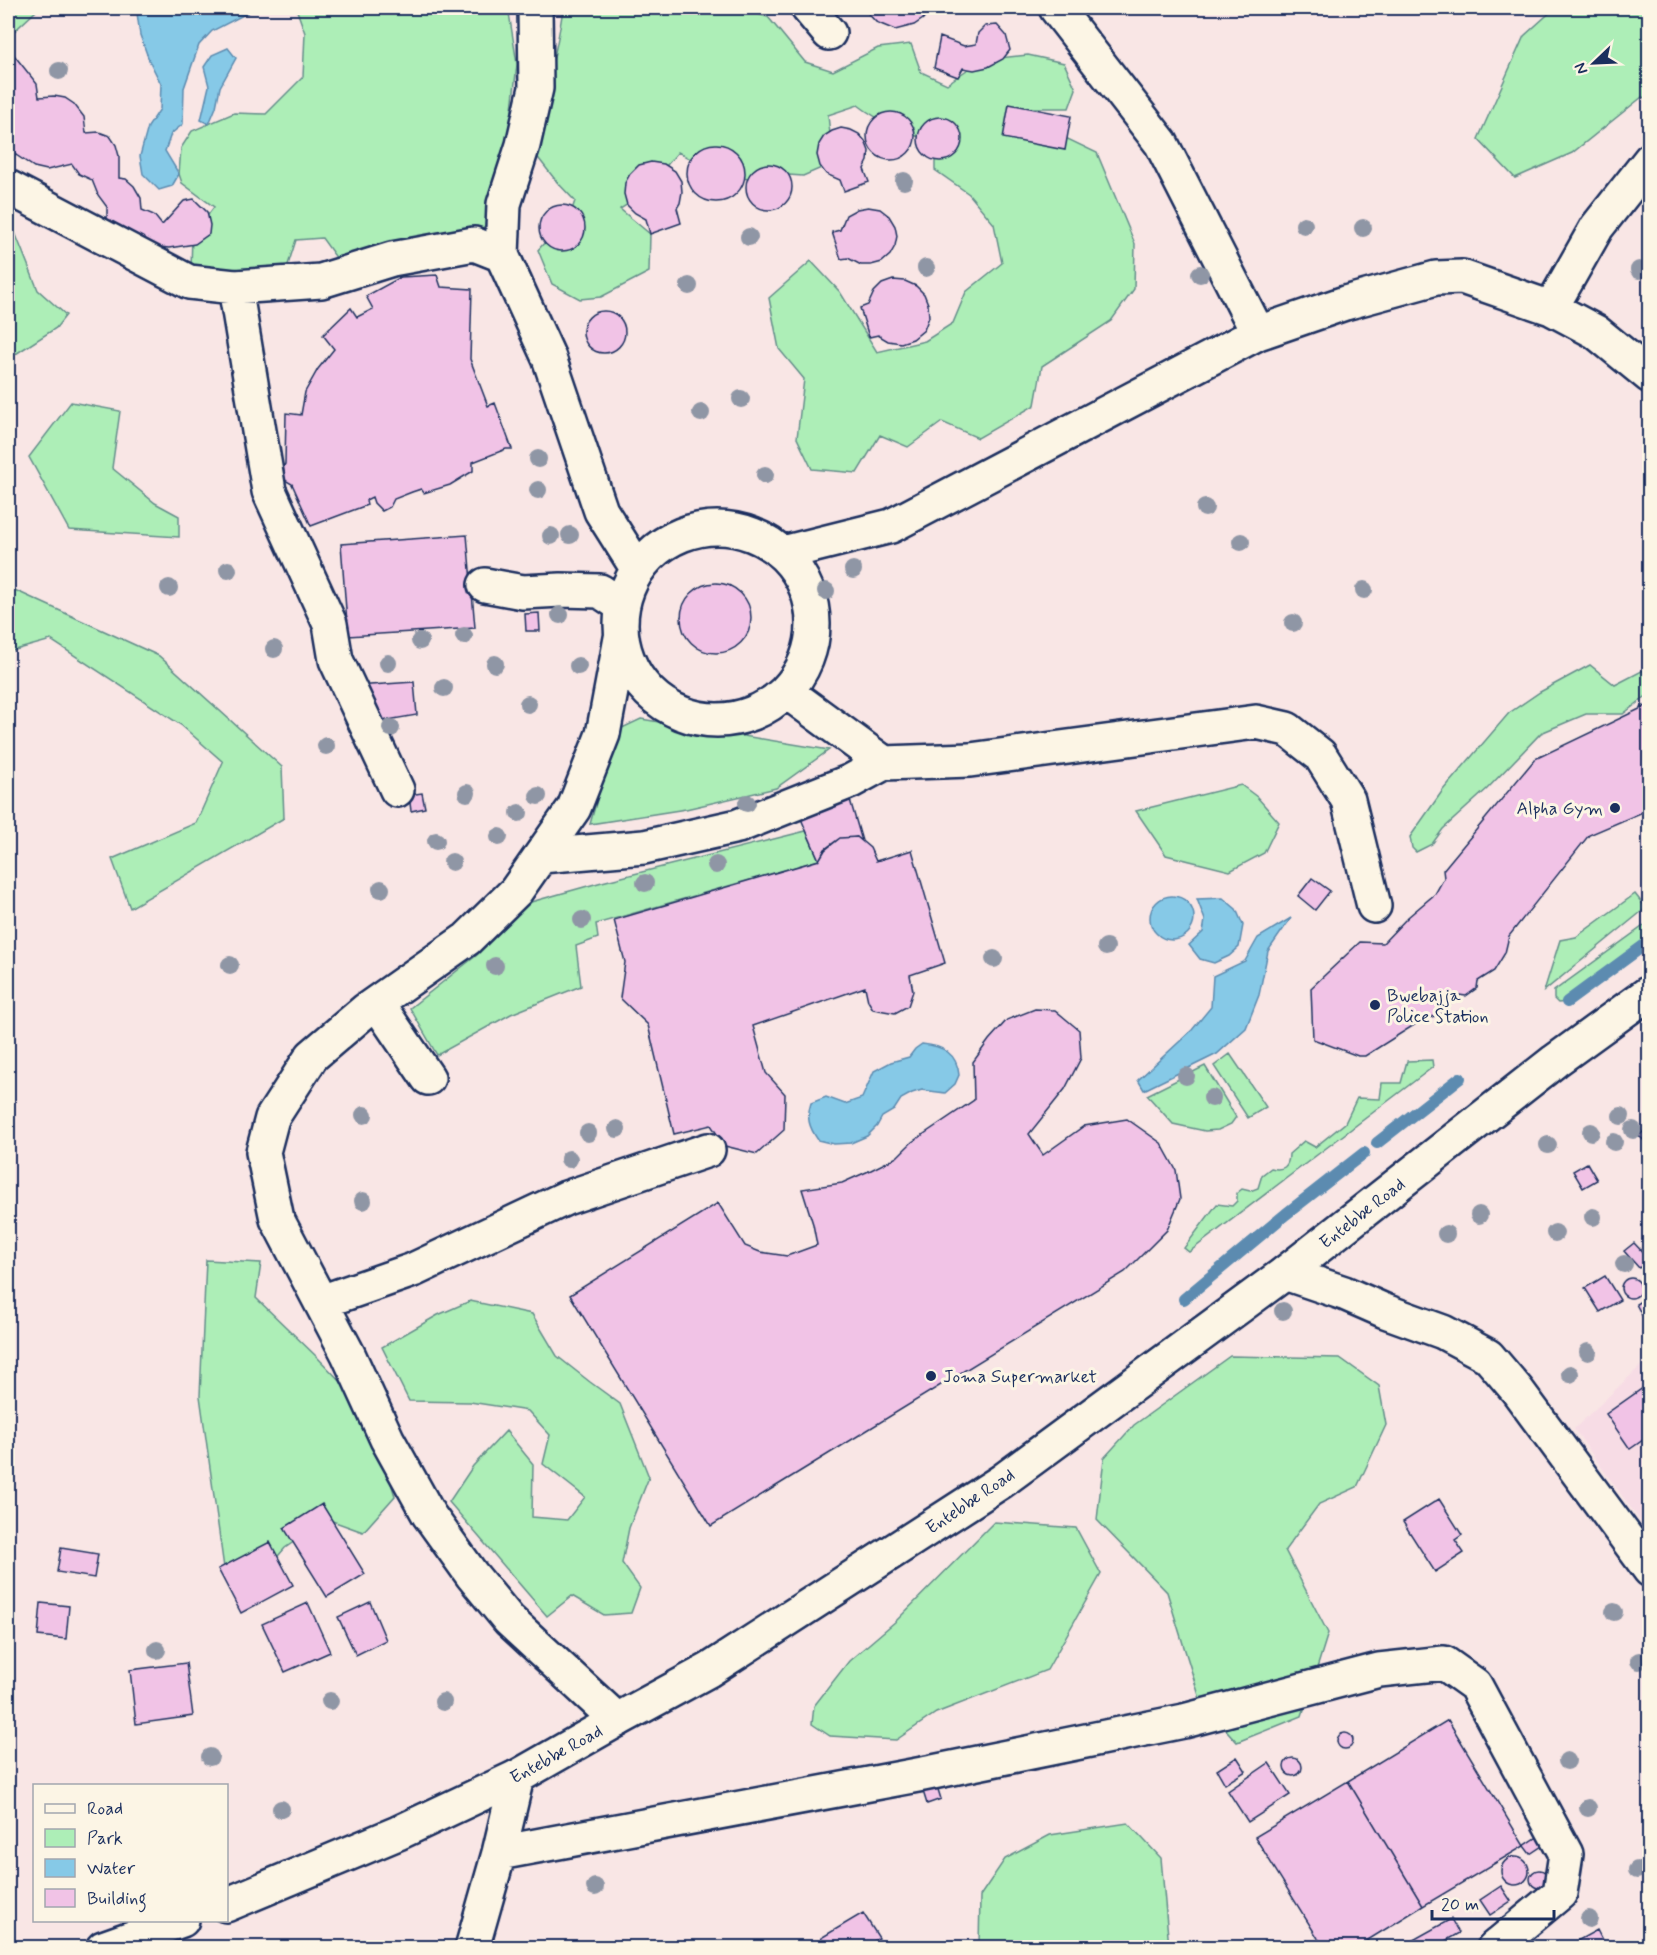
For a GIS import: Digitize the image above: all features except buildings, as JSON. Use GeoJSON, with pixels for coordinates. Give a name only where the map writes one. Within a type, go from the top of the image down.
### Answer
{"type":"FeatureCollection","features":[{"type":"Feature","properties":{"kind":"main road"},"geometry":{"type":"LineString","coordinates":[[535,8],[536,88],[523,145],[504,204],[502,255],[549,358],[602,511],[637,568]]}},
{"type":"Feature","properties":{"kind":"main road"},"geometry":{"type":"LineString","coordinates":[[808,8],[829,33]]}},
{"type":"Feature","properties":{"kind":"main road"},"geometry":{"type":"LineString","coordinates":[[1056,8],[1161,143],[1258,333]]}},
{"type":"Feature","properties":{"kind":"main road"},"geometry":{"type":"LineString","coordinates":[[1551,308],[1597,226],[1650,160]]}},
{"type":"Feature","properties":{"kind":"main road"},"geometry":{"type":"LineString","coordinates":[[8,187],[189,282],[235,287],[321,281],[392,259],[474,244],[502,255]]}},
{"type":"Feature","properties":{"kind":"main road"},"geometry":{"type":"LineString","coordinates":[[783,553],[891,526],[1258,333],[1345,303],[1436,278],[1462,277],[1551,308],[1596,333],[1650,376]]}},
{"type":"Feature","properties":{"kind":"main road"},"geometry":{"type":"LineString","coordinates":[[235,287],[268,490],[330,624],[336,660],[397,789]]}},
{"type":"Feature","properties":{"kind":"main road"},"geometry":{"type":"LineString","coordinates":[[617,1720],[509,1620],[472,1575],[429,1515],[387,1439],[348,1354],[277,1220],[263,1152],[272,1118],[312,1056],[377,1003],[467,939],[516,891],[574,808],[603,734],[621,638],[621,605],[627,585],[637,568],[661,544],[690,530],[724,526],[756,535],[783,553],[803,580],[813,611],[812,644],[799,675],[786,692],[757,712],[723,721],[688,717],[656,699],[633,672],[621,638]]}},
{"type":"Feature","properties":{"kind":"main road"},"geometry":{"type":"LineString","coordinates":[[485,585],[523,592],[600,591],[621,605]]}},
{"type":"Feature","properties":{"kind":"main road"},"geometry":{"type":"LineString","coordinates":[[786,692],[884,763]]}},
{"type":"Feature","properties":{"kind":"main road"},"geometry":{"type":"LineString","coordinates":[[541,856],[644,847],[738,826],[851,781],[884,763],[970,760],[1256,722],[1287,729],[1320,755],[1348,800],[1374,906]]}},
{"type":"Feature","properties":{"kind":"main road","name":"Entebbe Road"},"geometry":{"type":"LineString","coordinates":[[228,1904],[398,1833],[517,1777],[709,1670],[1002,1481],[1285,1274],[1555,1060],[1650,992]]}},
{"type":"Feature","properties":{"kind":"main road"},"geometry":{"type":"LineString","coordinates":[[377,1003],[428,1078]]}},
{"type":"Feature","properties":{"kind":"main road"},"geometry":{"type":"LineString","coordinates":[[321,1302],[413,1270],[566,1198],[708,1150]]}},
{"type":"Feature","properties":{"kind":"main road"},"geometry":{"type":"LineString","coordinates":[[1285,1274],[1344,1293],[1443,1332],[1488,1356],[1517,1390],[1650,1570]]}},
{"type":"Feature","properties":{"kind":"main road"},"geometry":{"type":"LineString","coordinates":[[499,1853],[914,1776],[1184,1721],[1379,1670],[1444,1663],[1475,1685],[1566,1854],[1560,1893],[1494,1947]]}},
{"type":"Feature","properties":{"kind":"main road"},"geometry":{"type":"LineString","coordinates":[[472,1947],[499,1853],[517,1777]]}},
{"type":"Feature","properties":{"kind":"main road"},"geometry":{"type":"LineString","coordinates":[[103,1947],[176,1922]]}},
{"type":"Feature","properties":{"kind":"shaded area"},"geometry":{"type":"Polygon","coordinates":[[[1649,1358],[1649,1533],[1574,1429],[1649,1358]]]}},
{"type":"Feature","properties":{"kind":"green space"},"geometry":{"type":"Polygon","coordinates":[[[8,8],[35,8],[36,11],[8,37],[8,8]]]}},
{"type":"Feature","properties":{"kind":"green space"},"geometry":{"type":"Polygon","coordinates":[[[296,8],[505,8],[509,13],[517,64],[505,172],[493,217],[453,260],[347,273],[322,238],[296,240],[286,271],[258,300],[191,269],[192,236],[214,207],[182,183],[179,174],[181,148],[192,131],[234,113],[266,114],[303,77],[305,33],[296,8]]]}},
{"type":"Feature","properties":{"kind":"green space"},"geometry":{"type":"Polygon","coordinates":[[[563,8],[735,8],[768,17],[805,62],[833,71],[878,48],[911,44],[921,72],[947,84],[981,60],[1028,55],[1064,63],[1076,89],[1069,108],[1031,108],[1055,133],[1097,153],[1135,244],[1134,289],[1111,321],[1042,366],[1035,405],[978,438],[942,422],[908,447],[880,435],[857,473],[812,469],[797,438],[804,379],[779,349],[769,298],[811,261],[840,292],[877,352],[925,341],[953,323],[966,292],[1002,263],[994,224],[969,194],[935,170],[935,143],[885,122],[858,105],[828,115],[833,163],[803,176],[774,174],[729,181],[678,152],[641,196],[620,209],[650,234],[649,272],[601,297],[580,299],[552,284],[538,250],[552,234],[566,227],[575,201],[532,150],[563,8]]]}},
{"type":"Feature","properties":{"kind":"green space"},"geometry":{"type":"Polygon","coordinates":[[[1555,8],[1649,8],[1649,99],[1642,97],[1572,153],[1515,178],[1478,139],[1524,36],[1555,8]]]}},
{"type":"Feature","properties":{"kind":"green space"},"geometry":{"type":"Polygon","coordinates":[[[8,215],[38,290],[66,315],[56,328],[8,359],[8,215]]]}},
{"type":"Feature","properties":{"kind":"green space"},"geometry":{"type":"Polygon","coordinates":[[[71,402],[120,411],[112,468],[155,503],[179,516],[179,537],[69,530],[29,457],[71,402]]]}},
{"type":"Feature","properties":{"kind":"green space"},"geometry":{"type":"Polygon","coordinates":[[[8,587],[159,656],[282,767],[284,818],[130,908],[112,859],[196,823],[223,762],[181,725],[51,640],[8,652],[8,587]]]}},
{"type":"Feature","properties":{"kind":"green space"},"geometry":{"type":"Polygon","coordinates":[[[1649,664],[1649,694],[1623,714],[1586,714],[1541,733],[1487,789],[1443,829],[1432,844],[1416,852],[1412,848],[1410,837],[1443,790],[1509,713],[1540,692],[1590,665],[1615,685],[1644,670],[1649,664]]]}},
{"type":"Feature","properties":{"kind":"green space"},"geometry":{"type":"Polygon","coordinates":[[[641,719],[829,750],[776,788],[686,809],[590,824],[607,765],[622,728],[641,719]]]}},
{"type":"Feature","properties":{"kind":"green space"},"geometry":{"type":"Polygon","coordinates":[[[1241,785],[1257,797],[1279,822],[1264,853],[1230,871],[1166,855],[1136,811],[1241,785]]]}},
{"type":"Feature","properties":{"kind":"green space"},"geometry":{"type":"Polygon","coordinates":[[[806,831],[819,860],[596,924],[598,938],[576,946],[581,986],[511,1014],[437,1055],[410,1008],[477,955],[531,902],[806,831]]]}},
{"type":"Feature","properties":{"kind":"green space"},"geometry":{"type":"Polygon","coordinates":[[[1635,894],[1646,908],[1544,991],[1560,940],[1576,937],[1635,894]]]}},
{"type":"Feature","properties":{"kind":"green space"},"geometry":{"type":"Polygon","coordinates":[[[1649,922],[1649,941],[1567,1002],[1558,1003],[1554,999],[1554,991],[1649,922]]]}},
{"type":"Feature","properties":{"kind":"green space"},"geometry":{"type":"Polygon","coordinates":[[[1230,1054],[1266,1107],[1248,1118],[1214,1066],[1230,1054]]]}},
{"type":"Feature","properties":{"kind":"green space"},"geometry":{"type":"Polygon","coordinates":[[[1432,1060],[1433,1067],[1189,1252],[1184,1248],[1217,1204],[1232,1206],[1237,1201],[1237,1193],[1242,1189],[1250,1191],[1258,1188],[1262,1175],[1271,1168],[1284,1167],[1288,1162],[1289,1154],[1304,1141],[1315,1147],[1345,1123],[1357,1098],[1380,1099],[1382,1083],[1401,1083],[1407,1061],[1432,1060]]]}},
{"type":"Feature","properties":{"kind":"green space"},"geometry":{"type":"Polygon","coordinates":[[[1205,1066],[1236,1117],[1231,1124],[1218,1130],[1205,1131],[1173,1124],[1147,1095],[1205,1066]]]}},
{"type":"Feature","properties":{"kind":"green space"},"geometry":{"type":"Polygon","coordinates":[[[206,1260],[261,1263],[256,1298],[369,1411],[395,1496],[363,1532],[327,1519],[285,1548],[265,1571],[225,1575],[200,1396],[206,1260]]]}},
{"type":"Feature","properties":{"kind":"green space"},"geometry":{"type":"Polygon","coordinates":[[[470,1301],[532,1314],[557,1356],[620,1404],[649,1477],[629,1528],[622,1563],[640,1588],[631,1613],[604,1615],[572,1596],[547,1616],[449,1502],[473,1466],[506,1431],[533,1464],[532,1517],[567,1520],[585,1497],[543,1464],[550,1435],[528,1411],[470,1402],[409,1401],[382,1347],[438,1315],[470,1301]]]}},
{"type":"Feature","properties":{"kind":"green space"},"geometry":{"type":"Polygon","coordinates":[[[1230,1356],[1340,1358],[1379,1386],[1386,1425],[1357,1487],[1319,1504],[1285,1550],[1328,1633],[1302,1716],[1237,1742],[1201,1702],[1167,1592],[1097,1520],[1104,1458],[1134,1425],[1230,1356]]]}},
{"type":"Feature","properties":{"kind":"green space"},"geometry":{"type":"Polygon","coordinates":[[[994,1522],[1076,1528],[1101,1574],[1047,1670],[936,1713],[896,1740],[830,1736],[812,1724],[814,1706],[849,1661],[896,1621],[994,1522]]]}},
{"type":"Feature","properties":{"kind":"green space"},"geometry":{"type":"Polygon","coordinates":[[[1128,1823],[1161,1858],[1169,1947],[979,1947],[980,1896],[1005,1859],[1050,1835],[1128,1823]]]}},
{"type":"Feature","properties":{"kind":"water"},"geometry":{"type":"Polygon","coordinates":[[[141,8],[251,8],[251,11],[212,31],[199,45],[184,88],[183,124],[171,134],[165,151],[179,174],[172,186],[159,190],[143,174],[140,156],[148,127],[160,109],[161,84],[140,35],[137,13],[141,8]]]}},
{"type":"Feature","properties":{"kind":"water"},"geometry":{"type":"Polygon","coordinates":[[[228,48],[236,58],[220,87],[216,107],[209,124],[201,120],[209,86],[204,67],[212,55],[228,48]]]}},
{"type":"Feature","properties":{"kind":"water"},"geometry":{"type":"Polygon","coordinates":[[[1172,896],[1188,902],[1194,918],[1188,934],[1172,940],[1156,934],[1150,918],[1156,902],[1172,896]]]}},
{"type":"Feature","properties":{"kind":"water"},"geometry":{"type":"Polygon","coordinates":[[[1223,898],[1236,909],[1243,925],[1239,947],[1229,956],[1214,963],[1200,959],[1189,945],[1203,932],[1205,920],[1197,899],[1223,898]]]}},
{"type":"Feature","properties":{"kind":"water"},"geometry":{"type":"Polygon","coordinates":[[[1291,918],[1268,951],[1259,995],[1246,1028],[1217,1054],[1144,1090],[1138,1080],[1192,1030],[1211,1007],[1213,976],[1245,961],[1258,938],[1291,918]]]}},
{"type":"Feature","properties":{"kind":"water"},"geometry":{"type":"Polygon","coordinates":[[[922,1044],[942,1049],[952,1056],[958,1067],[959,1075],[955,1084],[945,1093],[922,1090],[901,1099],[894,1110],[882,1117],[867,1136],[851,1143],[834,1144],[818,1140],[809,1122],[811,1103],[826,1097],[845,1104],[862,1098],[874,1071],[891,1062],[909,1057],[922,1044]]]}},
{"type":"Feature","properties":{"kind":"waterway"},"geometry":{"type":"LineString","coordinates":[[1567,1002],[1650,941]]}},
{"type":"Feature","properties":{"kind":"waterway"},"geometry":{"type":"LineString","coordinates":[[1377,1143],[1460,1078]]}},
{"type":"Feature","properties":{"kind":"waterway"},"geometry":{"type":"LineString","coordinates":[[1184,1299],[1364,1153]]}},
{"type":"Feature","properties":{"kind":"place","name":"Alpha Gym"},"geometry":{"type":"Point","coordinates":[1615,808]}},
{"type":"Feature","properties":{"kind":"place","name":"Bwebajja Police Station"},"geometry":{"type":"Point","coordinates":[1375,1005]}},
{"type":"Feature","properties":{"kind":"place","name":"Joma Supermarket"},"geometry":{"type":"Point","coordinates":[931,1376]}}]}
